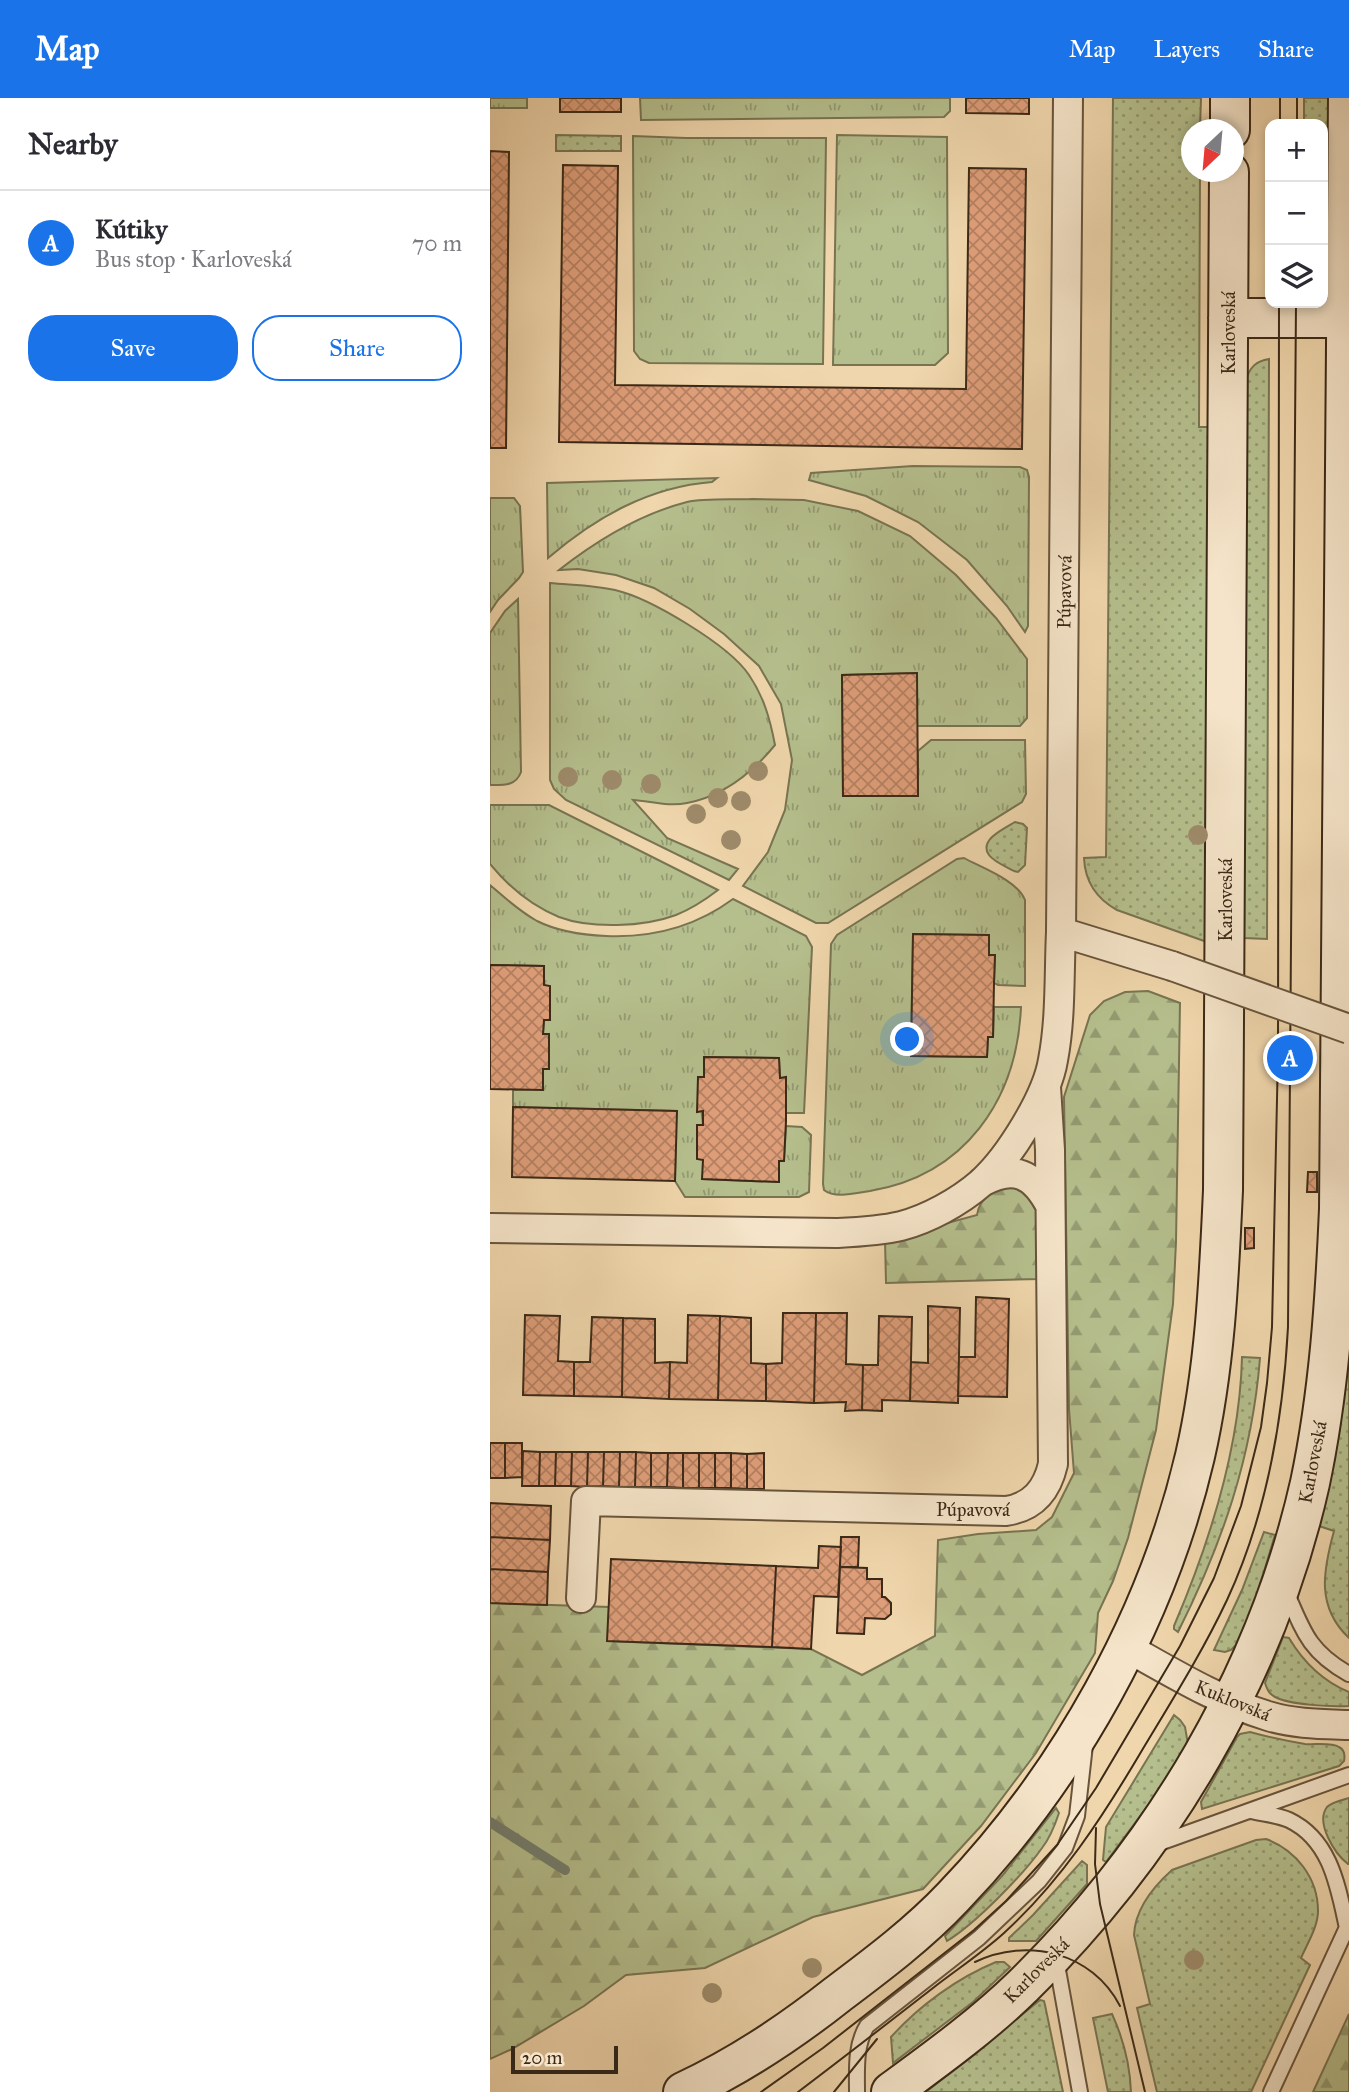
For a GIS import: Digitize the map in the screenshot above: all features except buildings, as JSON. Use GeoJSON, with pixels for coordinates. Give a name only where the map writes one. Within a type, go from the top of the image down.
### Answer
{"type":"FeatureCollection","features":[{"type":"Feature","properties":{"kind":"main road"},"geometry":{"type":"LineString","coordinates":[[1230,98],[1230,119]]}},
{"type":"Feature","properties":{"kind":"main road","name":"Karloveská"},"geometry":{"type":"LineString","coordinates":[[891,2092],[986,2018],[1021,1987],[1100,1904],[1143,1849],[1193,1772],[1231,1701],[1282,1580],[1311,1472],[1329,1361],[1335,1293],[1341,1097],[1348,98]]}},
{"type":"Feature","properties":{"kind":"main road","name":"Karloveská"},"geometry":{"type":"LineString","coordinates":[[682,2092],[758,2051],[796,2026],[905,1942],[952,1899],[996,1850],[1057,1768],[1088,1720],[1126,1647],[1150,1594],[1195,1456],[1217,1304],[1223,1190],[1229,182]]}},
{"type":"Feature","properties":{"kind":"main road"},"geometry":{"type":"LineString","coordinates":[[1228,318],[1345,318]]}},
{"type":"Feature","properties":{"kind":"street","name":"Púpavová"},"geometry":{"type":"LineString","coordinates":[[490,1228],[837,1233],[902,1226],[956,1201],[982,1182],[1024,1129],[1046,1085],[1053,1061],[1057,1028],[1061,932],[1068,98]]}},
{"type":"Feature","properties":{"kind":"street"},"geometry":{"type":"LineString","coordinates":[[1061,932],[1172,966],[1349,1029]]}},
{"type":"Feature","properties":{"kind":"street","name":"Púpavová"},"geometry":{"type":"LineString","coordinates":[[581,1598],[586,1501],[1006,1511],[1031,1503],[1045,1486],[1053,1464],[1050,1150],[1046,1085]]}},
{"type":"Feature","properties":{"kind":"street"},"geometry":{"type":"LineString","coordinates":[[982,1182],[1008,1172],[1022,1175],[1041,1188],[1050,1205]]}},
{"type":"Feature","properties":{"kind":"street","name":"Kuklovská"},"geometry":{"type":"LineString","coordinates":[[1126,1647],[1185,1680],[1269,1716],[1310,1723],[1349,1725]]}},
{"type":"Feature","properties":{"kind":"lane"},"geometry":{"type":"LineString","coordinates":[[1282,1580],[1312,1646],[1334,1666],[1349,1674]]}},
{"type":"Feature","properties":{"kind":"lane"},"geometry":{"type":"LineString","coordinates":[[857,2092],[859,2046],[867,2026],[979,1938],[1039,1881],[1065,1848],[1077,1816],[1088,1720]]}},
{"type":"Feature","properties":{"kind":"lane"},"geometry":{"type":"LineString","coordinates":[[1143,1849],[1349,1775]]}},
{"type":"Feature","properties":{"kind":"lane"},"geometry":{"type":"LineString","coordinates":[[1250,1811],[1288,1819],[1311,1835],[1331,1863],[1348,1925],[1271,2092]]}},
{"type":"Feature","properties":{"kind":"lane"},"geometry":{"type":"LineString","coordinates":[[1055,1953],[1080,2092]]}},
{"type":"Feature","properties":{"kind":"green space"},"geometry":{"type":"Polygon","coordinates":[[[490,98],[527,98],[527,108],[490,108],[490,98]]]}},
{"type":"Feature","properties":{"kind":"green space"},"geometry":{"type":"Polygon","coordinates":[[[640,98],[950,98],[950,111],[944,117],[641,120],[640,98]]]}},
{"type":"Feature","properties":{"kind":"green space"},"geometry":{"type":"Polygon","coordinates":[[[1113,98],[1201,98],[1200,119],[1181,119],[1181,182],[1200,182],[1199,427],[1210,427],[1207,942],[1117,910],[1104,900],[1090,882],[1084,858],[1106,857],[1113,98]]]}},
{"type":"Feature","properties":{"kind":"green space"},"geometry":{"type":"Polygon","coordinates":[[[1304,98],[1330,98],[1328,254],[1328,119],[1304,119],[1304,98]]]}},
{"type":"Feature","properties":{"kind":"green space"},"geometry":{"type":"Polygon","coordinates":[[[556,135],[621,136],[621,151],[556,151],[556,135]]]}},
{"type":"Feature","properties":{"kind":"green space"},"geometry":{"type":"Polygon","coordinates":[[[837,135],[947,137],[948,353],[935,365],[833,365],[837,135]]]}},
{"type":"Feature","properties":{"kind":"green space"},"geometry":{"type":"Polygon","coordinates":[[[633,136],[826,138],[823,364],[649,363],[640,359],[634,351],[633,136]]]}},
{"type":"Feature","properties":{"kind":"green space"},"geometry":{"type":"Polygon","coordinates":[[[1269,359],[1267,939],[1244,938],[1246,380],[1254,365],[1269,359]]]}},
{"type":"Feature","properties":{"kind":"green space"},"geometry":{"type":"Polygon","coordinates":[[[913,466],[1020,467],[1027,470],[1028,626],[1025,632],[1007,606],[967,560],[918,522],[866,496],[809,480],[811,473],[913,466]]]}},
{"type":"Feature","properties":{"kind":"green space"},"geometry":{"type":"Polygon","coordinates":[[[717,478],[712,482],[667,490],[624,506],[566,543],[548,558],[547,483],[717,478]]]}},
{"type":"Feature","properties":{"kind":"green space"},"geometry":{"type":"Polygon","coordinates":[[[490,498],[514,498],[520,506],[523,572],[490,612],[490,498]]]}},
{"type":"Feature","properties":{"kind":"green space"},"geometry":{"type":"Polygon","coordinates":[[[702,500],[804,500],[858,511],[910,536],[956,575],[996,618],[1027,659],[1027,718],[1020,726],[917,726],[917,673],[842,675],[843,796],[918,796],[918,751],[931,740],[1025,740],[1026,794],[1022,802],[828,923],[816,923],[743,886],[768,852],[785,810],[792,760],[781,704],[759,666],[724,634],[690,609],[654,588],[616,575],[578,569],[559,570],[619,530],[670,507],[702,500]]]}},
{"type":"Feature","properties":{"kind":"green space"},"geometry":{"type":"Polygon","coordinates":[[[550,583],[607,588],[648,602],[688,624],[725,650],[754,683],[766,708],[775,745],[757,765],[725,789],[700,800],[673,804],[633,800],[667,838],[738,869],[729,880],[566,800],[554,789],[550,780],[550,583]]]}},
{"type":"Feature","properties":{"kind":"green space"},"geometry":{"type":"Polygon","coordinates":[[[518,599],[521,772],[513,782],[490,785],[490,633],[505,611],[518,599]]]}},
{"type":"Feature","properties":{"kind":"green space"},"geometry":{"type":"Polygon","coordinates":[[[490,805],[549,805],[718,890],[682,913],[649,922],[602,925],[559,917],[521,895],[490,864],[490,805]]]}},
{"type":"Feature","properties":{"kind":"green space"},"geometry":{"type":"Polygon","coordinates":[[[1015,822],[1027,828],[1025,865],[1018,872],[994,860],[987,850],[987,844],[994,835],[1015,822]]]}},
{"type":"Feature","properties":{"kind":"green space"},"geometry":{"type":"Polygon","coordinates":[[[964,858],[1015,886],[1025,900],[1025,986],[994,983],[995,956],[989,955],[989,935],[913,934],[911,1056],[987,1057],[988,1037],[993,1037],[994,1007],[1021,1007],[1017,1041],[1009,1073],[997,1102],[980,1128],[958,1150],[933,1169],[904,1182],[870,1191],[846,1195],[829,1193],[824,1190],[823,1184],[831,944],[837,935],[957,859],[964,858]]]}},
{"type":"Feature","properties":{"kind":"green space"},"geometry":{"type":"Polygon","coordinates":[[[490,885],[537,921],[579,934],[623,936],[657,933],[689,924],[733,899],[806,936],[812,947],[804,1113],[786,1113],[785,1078],[780,1078],[779,1058],[704,1057],[704,1077],[698,1077],[703,1125],[697,1125],[703,1179],[778,1182],[779,1161],[784,1160],[786,1126],[802,1127],[811,1135],[809,1192],[799,1197],[685,1197],[675,1181],[676,1111],[513,1107],[513,1090],[543,1089],[543,1069],[549,1069],[549,1034],[543,1034],[544,1020],[550,1020],[544,966],[490,965],[490,885]]]}},
{"type":"Feature","properties":{"kind":"green space"},"geometry":{"type":"Polygon","coordinates":[[[1148,991],[1180,1003],[1173,1304],[1156,1430],[1128,1538],[1098,1613],[1095,1653],[1036,1753],[981,1826],[923,1889],[813,1917],[705,1968],[626,1975],[584,2006],[490,2059],[490,1603],[609,1607],[608,1641],[811,1649],[862,1675],[935,1636],[938,1540],[1036,1530],[1052,1517],[1074,1473],[1069,1409],[1064,1097],[1090,1015],[1104,1001],[1125,992],[1148,991]]]}},
{"type":"Feature","properties":{"kind":"green space"},"geometry":{"type":"Polygon","coordinates":[[[1010,1184],[1031,1197],[1037,1210],[1040,1279],[886,1283],[885,1240],[977,1215],[984,1199],[1010,1184]]]}},
{"type":"Feature","properties":{"kind":"green space"},"geometry":{"type":"Polygon","coordinates":[[[1242,1357],[1260,1358],[1250,1431],[1221,1533],[1178,1632],[1174,1626],[1199,1562],[1229,1460],[1240,1391],[1242,1357]]]}},
{"type":"Feature","properties":{"kind":"green space"},"geometry":{"type":"Polygon","coordinates":[[[1349,1358],[1349,1638],[1331,1614],[1325,1588],[1327,1560],[1334,1531],[1319,1526],[1333,1466],[1349,1358]]]}},
{"type":"Feature","properties":{"kind":"green space"},"geometry":{"type":"Polygon","coordinates":[[[1264,1532],[1275,1535],[1252,1611],[1236,1645],[1225,1652],[1214,1650],[1242,1590],[1264,1532]]]}},
{"type":"Feature","properties":{"kind":"green space"},"geometry":{"type":"Polygon","coordinates":[[[1283,1637],[1289,1638],[1307,1663],[1322,1677],[1349,1692],[1349,1706],[1301,1704],[1282,1700],[1271,1694],[1265,1683],[1283,1637]]]}},
{"type":"Feature","properties":{"kind":"green space"},"geometry":{"type":"Polygon","coordinates":[[[1174,1715],[1185,1727],[1188,1744],[1164,1784],[1106,1862],[1103,1860],[1106,1827],[1174,1715]]]}},
{"type":"Feature","properties":{"kind":"green space"},"geometry":{"type":"Polygon","coordinates":[[[1250,1732],[1305,1744],[1336,1745],[1343,1751],[1344,1761],[1339,1766],[1202,1809],[1201,1802],[1237,1737],[1250,1732]]]}},
{"type":"Feature","properties":{"kind":"green space"},"geometry":{"type":"Polygon","coordinates":[[[1349,1798],[1348,1864],[1332,1846],[1323,1821],[1327,1807],[1349,1798]]]}},
{"type":"Feature","properties":{"kind":"green space"},"geometry":{"type":"Polygon","coordinates":[[[1056,1808],[1059,1813],[1052,1831],[1034,1859],[984,1911],[947,1941],[945,1936],[1002,1876],[1056,1808]]]}},
{"type":"Feature","properties":{"kind":"green space"},"geometry":{"type":"Polygon","coordinates":[[[1266,1839],[1296,1858],[1314,1887],[1318,1917],[1301,1958],[1310,1965],[1251,2092],[1157,2092],[1137,2008],[1150,2004],[1134,1935],[1141,1908],[1152,1891],[1172,1870],[1256,1840],[1266,1839]]]}},
{"type":"Feature","properties":{"kind":"green space"},"geometry":{"type":"Polygon","coordinates":[[[1082,1861],[1087,1865],[1087,1884],[1036,1941],[1009,1941],[1009,1938],[1082,1861]]]}},
{"type":"Feature","properties":{"kind":"green space"},"geometry":{"type":"Polygon","coordinates":[[[996,1962],[1004,1962],[1010,1967],[973,2002],[893,2063],[891,2037],[902,2026],[926,2004],[953,1985],[996,1962]]]}},
{"type":"Feature","properties":{"kind":"green space"},"geometry":{"type":"Polygon","coordinates":[[[1040,2000],[1044,2001],[1063,2092],[926,2092],[1040,2000]]]}},
{"type":"Feature","properties":{"kind":"green space"},"geometry":{"type":"Polygon","coordinates":[[[1112,2014],[1125,2052],[1131,2092],[1108,2092],[1093,2018],[1112,2014]]]}},
{"type":"Feature","properties":{"kind":"green space"},"geometry":{"type":"Polygon","coordinates":[[[1349,2014],[1349,2092],[1313,2092],[1349,2014]]]}},
{"type":"Feature","properties":{"kind":"waterway"},"geometry":{"type":"LineString","coordinates":[[490,1822],[565,1870]]}},
{"type":"Feature","properties":{"kind":"tram line"},"geometry":{"type":"LineString","coordinates":[[1280,98],[1280,119]]}},
{"type":"Feature","properties":{"kind":"tram line"},"geometry":{"type":"LineString","coordinates":[[1297,98],[1297,119]]}},
{"type":"Feature","properties":{"kind":"tram line"},"geometry":{"type":"LineString","coordinates":[[761,2092],[823,2048],[974,1930],[1006,1901],[1057,1845],[1096,1788],[1180,1646],[1214,1578],[1241,1506],[1261,1427],[1272,1327],[1278,1054],[1279,308]]}},
{"type":"Feature","properties":{"kind":"tram line"},"geometry":{"type":"LineString","coordinates":[[798,2092],[996,1940],[1025,1913],[1062,1870],[1111,1801],[1207,1639],[1241,1567],[1263,1501],[1277,1432],[1288,1327],[1296,308]]}},
{"type":"Feature","properties":{"kind":"tram line"},"geometry":{"type":"LineString","coordinates":[[1096,1828],[1095,1864],[1100,1904],[1145,2092]]}},
{"type":"Feature","properties":{"kind":"tram line"},"geometry":{"type":"LineString","coordinates":[[975,1962],[995,1954],[1016,1951],[1056,1954],[1093,1973],[1108,1988],[1120,2006]]}},
{"type":"Feature","properties":{"kind":"tram line"},"geometry":{"type":"LineString","coordinates":[[834,2092],[877,2039]]}},
{"type":"Feature","properties":{"kind":"place","name":"Kútiky"},"geometry":{"type":"Point","coordinates":[1290,1058]}}]}
